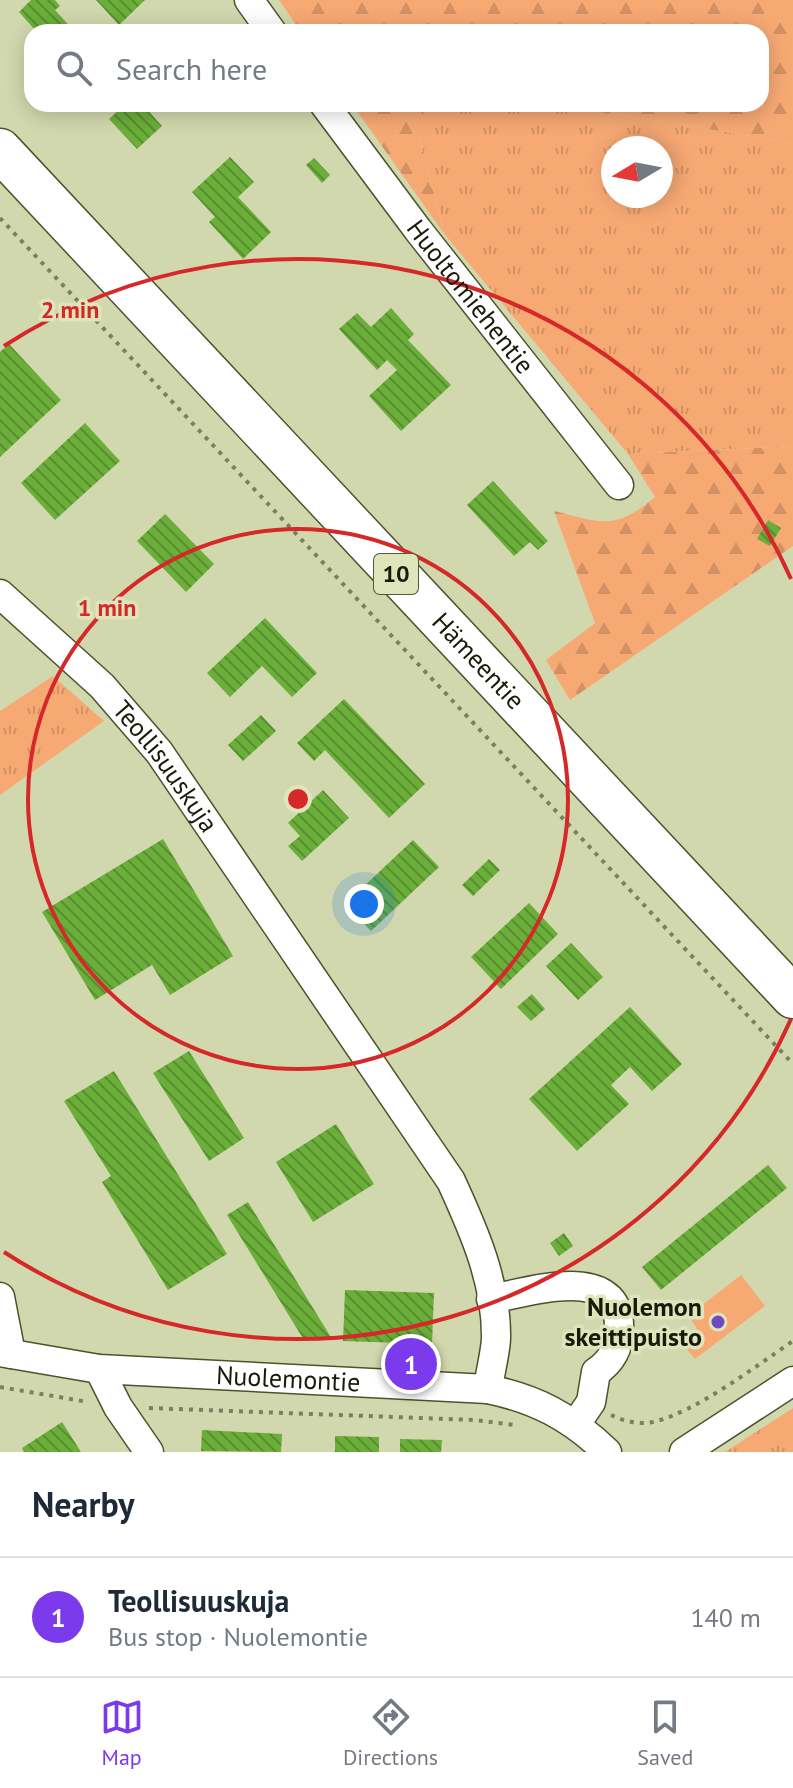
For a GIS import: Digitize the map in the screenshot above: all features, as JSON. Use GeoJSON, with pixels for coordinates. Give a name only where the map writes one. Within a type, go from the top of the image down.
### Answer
{"type":"FeatureCollection","features":[{"type":"Feature","properties":{"kind":"highway","name":"Hämeentie"},"geometry":{"type":"LineString","coordinates":[[0,150],[793,997]]}},
{"type":"Feature","properties":{"kind":"street"},"geometry":{"type":"LineString","coordinates":[[249,0],[266,24]]}},
{"type":"Feature","properties":{"kind":"street","name":"Huoltomiehentie"},"geometry":{"type":"LineString","coordinates":[[330,112],[418,230],[619,485]]}},
{"type":"Feature","properties":{"kind":"street","name":"Teollisuuskuja"},"geometry":{"type":"LineString","coordinates":[[0,594],[102,686],[159,752],[451,1181],[478,1239],[491,1299],[496,1339],[488,1389]]}},
{"type":"Feature","properties":{"kind":"street"},"geometry":{"type":"LineString","coordinates":[[491,1299],[572,1285],[592,1287],[609,1297],[620,1318],[619,1341],[608,1364],[596,1372],[583,1413]]}},
{"type":"Feature","properties":{"kind":"street"},"geometry":{"type":"LineString","coordinates":[[0,1297],[6,1353]]}},
{"type":"Feature","properties":{"kind":"street","name":"Nuolemontie"},"geometry":{"type":"LineString","coordinates":[[6,1353],[99,1369],[488,1389],[583,1413],[607,1452]]}},
{"type":"Feature","properties":{"kind":"street"},"geometry":{"type":"LineString","coordinates":[[99,1369],[118,1407],[149,1452]]}},
{"type":"Feature","properties":{"kind":"street"},"geometry":{"type":"LineString","coordinates":[[684,1452],[793,1381]]}},
{"type":"Feature","properties":{"kind":"path"},"geometry":{"type":"LineString","coordinates":[[0,218],[793,1064]]}},
{"type":"Feature","properties":{"kind":"path"},"geometry":{"type":"LineString","coordinates":[[583,1413],[634,1423],[651,1423],[720,1389],[793,1341]]}},
{"type":"Feature","properties":{"kind":"path"},"geometry":{"type":"LineString","coordinates":[[0,1387],[118,1407],[475,1420],[522,1426]]}},
{"type":"Feature","properties":{"kind":"green space"},"geometry":{"type":"Polygon","coordinates":[[[279,0],[793,0],[793,143],[597,112],[769,112],[769,24],[296,24],[279,0]]]}},
{"type":"Feature","properties":{"kind":"green space"},"geometry":{"type":"Polygon","coordinates":[[[358,112],[419,112],[419,137],[445,235],[358,112]]]}},
{"type":"Feature","properties":{"kind":"green space"},"geometry":{"type":"Polygon","coordinates":[[[419,112],[597,112],[793,143],[793,446],[628,454],[445,235],[419,137],[419,112]]]}},
{"type":"Feature","properties":{"kind":"green space"},"geometry":{"type":"Polygon","coordinates":[[[793,446],[793,546],[570,700],[546,660],[595,623],[554,511],[608,521],[618,520],[641,508],[655,497],[628,454],[793,446]]]}},
{"type":"Feature","properties":{"kind":"green space"},"geometry":{"type":"Polygon","coordinates":[[[53,676],[104,721],[0,795],[0,711],[53,676]]]}},
{"type":"Feature","properties":{"kind":"green space","name":"Nuolemon skeittipuisto"},"geometry":{"type":"Polygon","coordinates":[[[741,1275],[765,1306],[695,1359],[680,1341],[697,1328],[688,1316],[741,1275]]]}},
{"type":"Feature","properties":{"kind":"green space"},"geometry":{"type":"Polygon","coordinates":[[[793,1408],[793,1452],[725,1452],[793,1408]]]}},
{"type":"Feature","properties":{"kind":"building"},"geometry":{"type":"Polygon","coordinates":[[[31,0],[55,0],[60,6],[55,10],[68,24],[30,24],[19,12],[31,0]]]}},
{"type":"Feature","properties":{"kind":"building"},"geometry":{"type":"Polygon","coordinates":[[[96,0],[145,0],[120,24],[96,0]]]}},
{"type":"Feature","properties":{"kind":"building"},"geometry":{"type":"Polygon","coordinates":[[[116,112],[149,112],[162,126],[137,149],[109,119],[116,112]]]}},
{"type":"Feature","properties":{"kind":"building"},"geometry":{"type":"Polygon","coordinates":[[[230,157],[254,182],[238,197],[271,232],[243,259],[209,222],[215,217],[192,192],[230,157]]]}},
{"type":"Feature","properties":{"kind":"building"},"geometry":{"type":"Polygon","coordinates":[[[314,158],[330,175],[322,183],[306,165],[314,158]]]}},
{"type":"Feature","properties":{"kind":"building"},"geometry":{"type":"Polygon","coordinates":[[[391,308],[414,334],[408,340],[451,385],[401,431],[369,396],[397,370],[387,360],[377,370],[339,329],[357,313],[371,327],[391,308]]]}},
{"type":"Feature","properties":{"kind":"building"},"geometry":{"type":"Polygon","coordinates":[[[9,344],[61,400],[0,457],[0,352],[9,344]]]}},
{"type":"Feature","properties":{"kind":"building"},"geometry":{"type":"Polygon","coordinates":[[[85,423],[120,461],[55,520],[21,483],[85,423]]]}},
{"type":"Feature","properties":{"kind":"building"},"geometry":{"type":"Polygon","coordinates":[[[493,481],[548,541],[538,550],[530,542],[514,556],[467,505],[493,481]]]}},
{"type":"Feature","properties":{"kind":"building"},"geometry":{"type":"Polygon","coordinates":[[[165,514],[214,564],[186,592],[137,541],[165,514]]]}},
{"type":"Feature","properties":{"kind":"building"},"geometry":{"type":"Polygon","coordinates":[[[768,520],[781,528],[770,546],[757,539],[768,520]]]}},
{"type":"Feature","properties":{"kind":"building"},"geometry":{"type":"Polygon","coordinates":[[[265,618],[317,673],[292,697],[262,666],[230,697],[207,673],[265,618]]]}},
{"type":"Feature","properties":{"kind":"building"},"geometry":{"type":"Polygon","coordinates":[[[344,699],[425,784],[389,818],[325,750],[314,761],[297,743],[344,699]]]}},
{"type":"Feature","properties":{"kind":"building"},"geometry":{"type":"Polygon","coordinates":[[[261,715],[276,731],[243,761],[228,745],[261,715]]]}},
{"type":"Feature","properties":{"kind":"building"},"geometry":{"type":"Polygon","coordinates":[[[323,790],[349,818],[302,861],[288,846],[300,836],[288,823],[323,790]]]}},
{"type":"Feature","properties":{"kind":"building"},"geometry":{"type":"Polygon","coordinates":[[[163,839],[233,956],[170,995],[152,965],[95,1000],[42,912],[163,839]]]}},
{"type":"Feature","properties":{"kind":"building"},"geometry":{"type":"Polygon","coordinates":[[[413,840],[439,867],[371,931],[345,904],[413,840]]]}},
{"type":"Feature","properties":{"kind":"building"},"geometry":{"type":"Polygon","coordinates":[[[489,859],[500,870],[473,896],[462,885],[489,859]]]}},
{"type":"Feature","properties":{"kind":"building"},"geometry":{"type":"Polygon","coordinates":[[[529,903],[558,934],[501,989],[471,957],[529,903]]]}},
{"type":"Feature","properties":{"kind":"building"},"geometry":{"type":"Polygon","coordinates":[[[571,943],[603,977],[578,1000],[546,966],[571,943]]]}},
{"type":"Feature","properties":{"kind":"building"},"geometry":{"type":"Polygon","coordinates":[[[532,994],[545,1009],[531,1021],[517,1007],[532,994]]]}},
{"type":"Feature","properties":{"kind":"building"},"geometry":{"type":"Polygon","coordinates":[[[630,1007],[682,1064],[652,1091],[630,1067],[611,1085],[629,1104],[577,1151],[529,1099],[630,1007]]]}},
{"type":"Feature","properties":{"kind":"building"},"geometry":{"type":"Polygon","coordinates":[[[189,1051],[244,1138],[209,1161],[153,1073],[189,1051]]]}},
{"type":"Feature","properties":{"kind":"building"},"geometry":{"type":"Polygon","coordinates":[[[114,1071],[227,1254],[168,1290],[102,1182],[111,1176],[64,1101],[114,1071]]]}},
{"type":"Feature","properties":{"kind":"building"},"geometry":{"type":"Polygon","coordinates":[[[336,1124],[374,1184],[313,1222],[276,1162],[336,1124]]]}},
{"type":"Feature","properties":{"kind":"building"},"geometry":{"type":"Polygon","coordinates":[[[768,1165],[787,1188],[661,1290],[642,1267],[768,1165]]]}},
{"type":"Feature","properties":{"kind":"building"},"geometry":{"type":"Polygon","coordinates":[[[248,1202],[332,1339],[304,1340],[227,1215],[248,1202]]]}},
{"type":"Feature","properties":{"kind":"building"},"geometry":{"type":"Polygon","coordinates":[[[564,1233],[573,1246],[559,1256],[550,1243],[564,1233]]]}},
{"type":"Feature","properties":{"kind":"building"},"geometry":{"type":"Polygon","coordinates":[[[345,1290],[434,1293],[432,1344],[343,1341],[345,1290]]]}},
{"type":"Feature","properties":{"kind":"building"},"geometry":{"type":"Polygon","coordinates":[[[62,1422],[81,1452],[24,1452],[22,1448],[62,1422]]]}},
{"type":"Feature","properties":{"kind":"building"},"geometry":{"type":"Polygon","coordinates":[[[202,1430],[282,1434],[281,1452],[201,1451],[202,1430]]]}},
{"type":"Feature","properties":{"kind":"building"},"geometry":{"type":"Polygon","coordinates":[[[335,1436],[379,1437],[379,1452],[335,1452],[335,1436]]]}},
{"type":"Feature","properties":{"kind":"building"},"geometry":{"type":"Polygon","coordinates":[[[400,1439],[442,1440],[441,1452],[400,1452],[400,1439]]]}},
{"type":"Feature","properties":{"kind":"place","name":"Nuolemon skeittipuisto"},"geometry":{"type":"Point","coordinates":[718,1322]}},
{"type":"Feature","properties":{"kind":"place","name":"Teollisuuskuja"},"geometry":{"type":"Point","coordinates":[411,1364]}}]}
